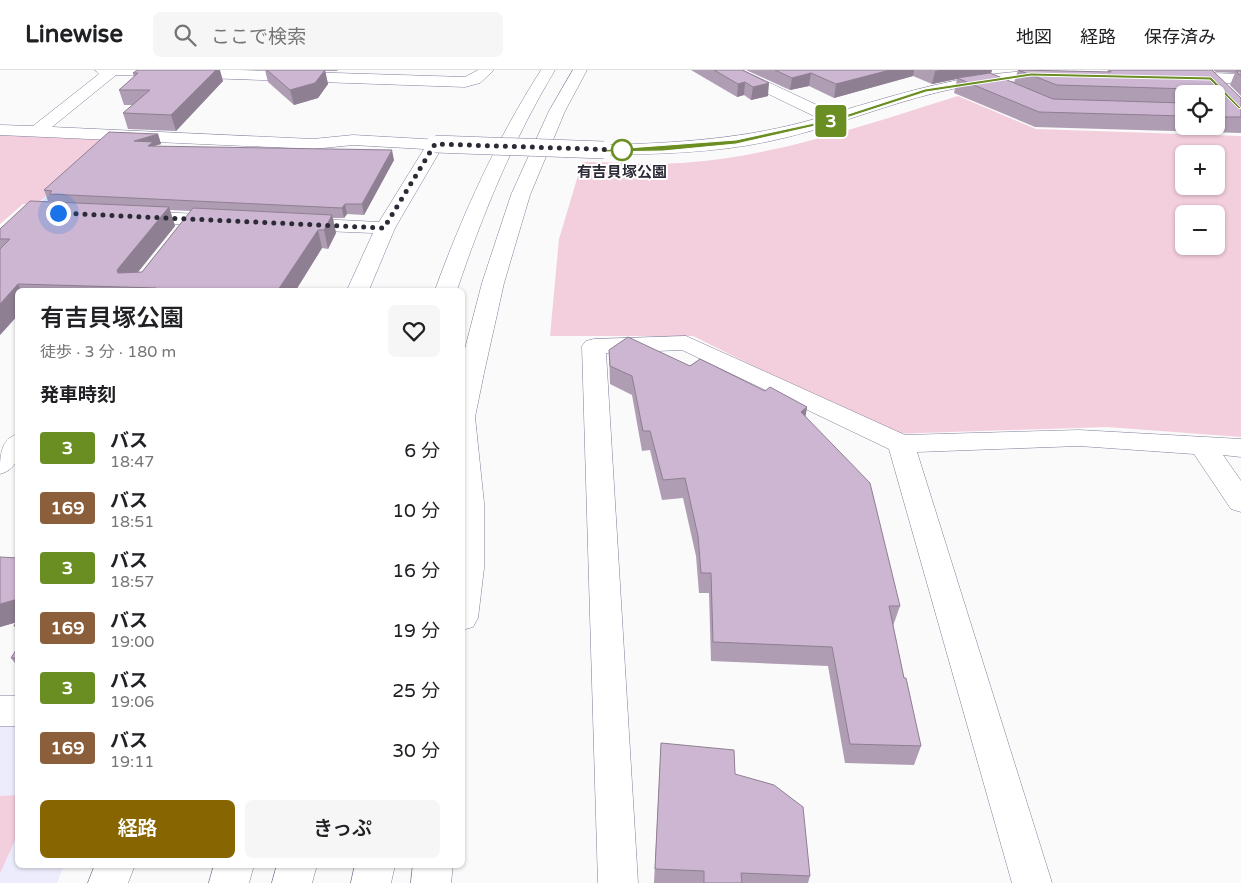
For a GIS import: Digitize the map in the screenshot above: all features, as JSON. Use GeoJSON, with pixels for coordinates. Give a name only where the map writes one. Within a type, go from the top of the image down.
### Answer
{"type":"FeatureCollection","features":[{"type":"Feature","properties":{"kind":"street"},"geometry":{"type":"LineString","coordinates":[[102,70],[368,74],[465,82],[475,80],[487,70]]}},
{"type":"Feature","properties":{"kind":"street"},"geometry":{"type":"LineString","coordinates":[[36,132],[113,70]]}},
{"type":"Feature","properties":{"kind":"street"},"geometry":{"type":"LineString","coordinates":[[447,288],[466,230],[497,161],[548,70]]}},
{"type":"Feature","properties":{"kind":"street"},"geometry":{"type":"LineString","coordinates":[[465,408],[488,295],[504,237],[540,148],[580,70]]}},
{"type":"Feature","properties":{"kind":"street"},"geometry":{"type":"LineString","coordinates":[[730,70],[835,120]]}},
{"type":"Feature","properties":{"kind":"street"},"geometry":{"type":"LineString","coordinates":[[1207,74],[1230,96]]}},
{"type":"Feature","properties":{"kind":"street"},"geometry":{"type":"LineString","coordinates":[[1166,77],[1207,74],[1241,79]]}},
{"type":"Feature","properties":{"kind":"street"},"geometry":{"type":"LineString","coordinates":[[0,130],[314,144],[353,140],[604,150],[663,149],[736,142],[835,120],[925,90],[1031,75],[1066,75]]}},
{"type":"Feature","properties":{"kind":"street"},"geometry":{"type":"LineString","coordinates":[[985,80],[1012,92]]}},
{"type":"Feature","properties":{"kind":"street"},"geometry":{"type":"LineString","coordinates":[[0,115],[324,133],[353,140]]}},
{"type":"Feature","properties":{"kind":"street"},"geometry":{"type":"LineString","coordinates":[[359,288],[384,228],[435,144]]}},
{"type":"Feature","properties":{"kind":"street"},"geometry":{"type":"LineString","coordinates":[[116,216],[187,227],[241,222]]}},
{"type":"Feature","properties":{"kind":"street"},"geometry":{"type":"LineString","coordinates":[[279,223],[384,228]]}},
{"type":"Feature","properties":{"kind":"street"},"geometry":{"type":"LineString","coordinates":[[618,883],[594,346],[686,343],[901,444],[1079,438],[1241,448]]}},
{"type":"Feature","properties":{"kind":"street"},"geometry":{"type":"LineString","coordinates":[[465,442],[470,503],[468,568],[465,593]]}},
{"type":"Feature","properties":{"kind":"street"},"geometry":{"type":"LineString","coordinates":[[901,444],[1032,883]]}},
{"type":"Feature","properties":{"kind":"street"},"geometry":{"type":"LineString","coordinates":[[1202,445],[1241,502]]}},
{"type":"Feature","properties":{"kind":"street"},"geometry":{"type":"LineString","coordinates":[[0,465],[15,446]]}},
{"type":"Feature","properties":{"kind":"street"},"geometry":{"type":"LineString","coordinates":[[0,711],[15,711]]}},
{"type":"Feature","properties":{"kind":"street"},"geometry":{"type":"LineString","coordinates":[[108,883],[114,868]]}},
{"type":"Feature","properties":{"kind":"street"},"geometry":{"type":"LineString","coordinates":[[229,883],[233,868]]}},
{"type":"Feature","properties":{"kind":"street"},"geometry":{"type":"LineString","coordinates":[[292,883],[296,868]]}},
{"type":"Feature","properties":{"kind":"street"},"geometry":{"type":"LineString","coordinates":[[371,883],[374,868]]}},
{"type":"Feature","properties":{"kind":"street"},"geometry":{"type":"LineString","coordinates":[[431,883],[433,868]]}},
{"type":"Feature","properties":{"kind":"shaded area","name":"有吉貝塚公園"},"geometry":{"type":"Polygon","coordinates":[[[958,96],[1036,129],[1241,136],[1241,437],[1107,427],[890,434],[693,336],[550,336],[559,239],[582,162],[656,164],[716,160],[786,147],[856,128],[958,96]]]}},
{"type":"Feature","properties":{"kind":"shaded area"},"geometry":{"type":"Polygon","coordinates":[[[0,135],[113,140],[37,204],[23,204],[0,224],[0,135]]]}},
{"type":"Feature","properties":{"kind":"shaded area"},"geometry":{"type":"Polygon","coordinates":[[[15,725],[15,868],[63,868],[57,883],[0,883],[0,726],[15,725]]]}},
{"type":"Feature","properties":{"kind":"shaded area"},"geometry":{"type":"Polygon","coordinates":[[[15,795],[15,840],[0,873],[0,796],[15,795]]]}},
{"type":"Feature","properties":{"kind":"building"},"geometry":{"type":"Polygon","coordinates":[[[137,70],[216,70],[171,115],[123,113],[150,90],[119,90],[138,73],[133,73],[137,70]]]}},
{"type":"Feature","properties":{"kind":"building"},"geometry":{"type":"Polygon","coordinates":[[[267,70],[325,70],[315,83],[290,90],[267,70]]]}},
{"type":"Feature","properties":{"kind":"building"},"geometry":{"type":"Polygon","coordinates":[[[714,70],[742,70],[769,83],[753,87],[745,82],[738,84],[714,70]]]}},
{"type":"Feature","properties":{"kind":"building"},"geometry":{"type":"Polygon","coordinates":[[[775,70],[890,70],[836,84],[811,73],[792,78],[775,70]]]}},
{"type":"Feature","properties":{"kind":"building"},"geometry":{"type":"Polygon","coordinates":[[[1018,70],[1111,72],[1110,70],[1212,70],[1241,98],[1241,117],[1225,117],[1225,85],[1175,85],[1175,89],[1057,85],[1018,70]]]}},
{"type":"Feature","properties":{"kind":"building"},"geometry":{"type":"Polygon","coordinates":[[[990,73],[1053,99],[1175,103],[1175,116],[1039,112],[957,78],[990,73]]]}},
{"type":"Feature","properties":{"kind":"building"},"geometry":{"type":"Polygon","coordinates":[[[109,132],[158,134],[134,141],[153,142],[148,146],[392,150],[362,204],[345,204],[342,208],[49,194],[52,191],[44,190],[109,132]]]}},
{"type":"Feature","properties":{"kind":"building"},"geometry":{"type":"Polygon","coordinates":[[[30,201],[169,207],[117,270],[118,273],[142,272],[193,208],[332,215],[324,230],[318,230],[279,288],[156,288],[18,284],[0,304],[0,249],[10,239],[0,239],[0,229],[30,201]]]}},
{"type":"Feature","properties":{"kind":"building"},"geometry":{"type":"Polygon","coordinates":[[[628,337],[690,366],[700,359],[765,391],[770,387],[807,407],[801,412],[870,483],[900,606],[889,606],[921,746],[850,744],[832,647],[713,642],[711,573],[701,573],[698,536],[685,478],[663,480],[650,431],[643,431],[632,376],[610,366],[609,350],[628,337]]]}},
{"type":"Feature","properties":{"kind":"building"},"geometry":{"type":"Polygon","coordinates":[[[0,557],[15,558],[15,600],[0,604],[0,557]]]}},
{"type":"Feature","properties":{"kind":"building"},"geometry":{"type":"Polygon","coordinates":[[[661,743],[734,750],[735,774],[774,785],[803,807],[810,876],[741,873],[742,883],[704,883],[704,871],[655,869],[661,743]]]}},
{"type":"Feature","properties":{"kind":"bus line","name":"3"},"geometry":{"type":"LineString","coordinates":[[604,150],[702,146],[766,137],[835,120],[925,90],[1031,75],[1211,78],[1241,108]]}},
{"type":"Feature","properties":{"kind":"place","name":"有吉貝塚公園"},"geometry":{"type":"Point","coordinates":[622,150]}},
{"type":"Feature","properties":{"kind":"route"},"geometry":{"type":"LineString","coordinates":[[58,213],[384,228],[435,144],[622,150]]}}]}
